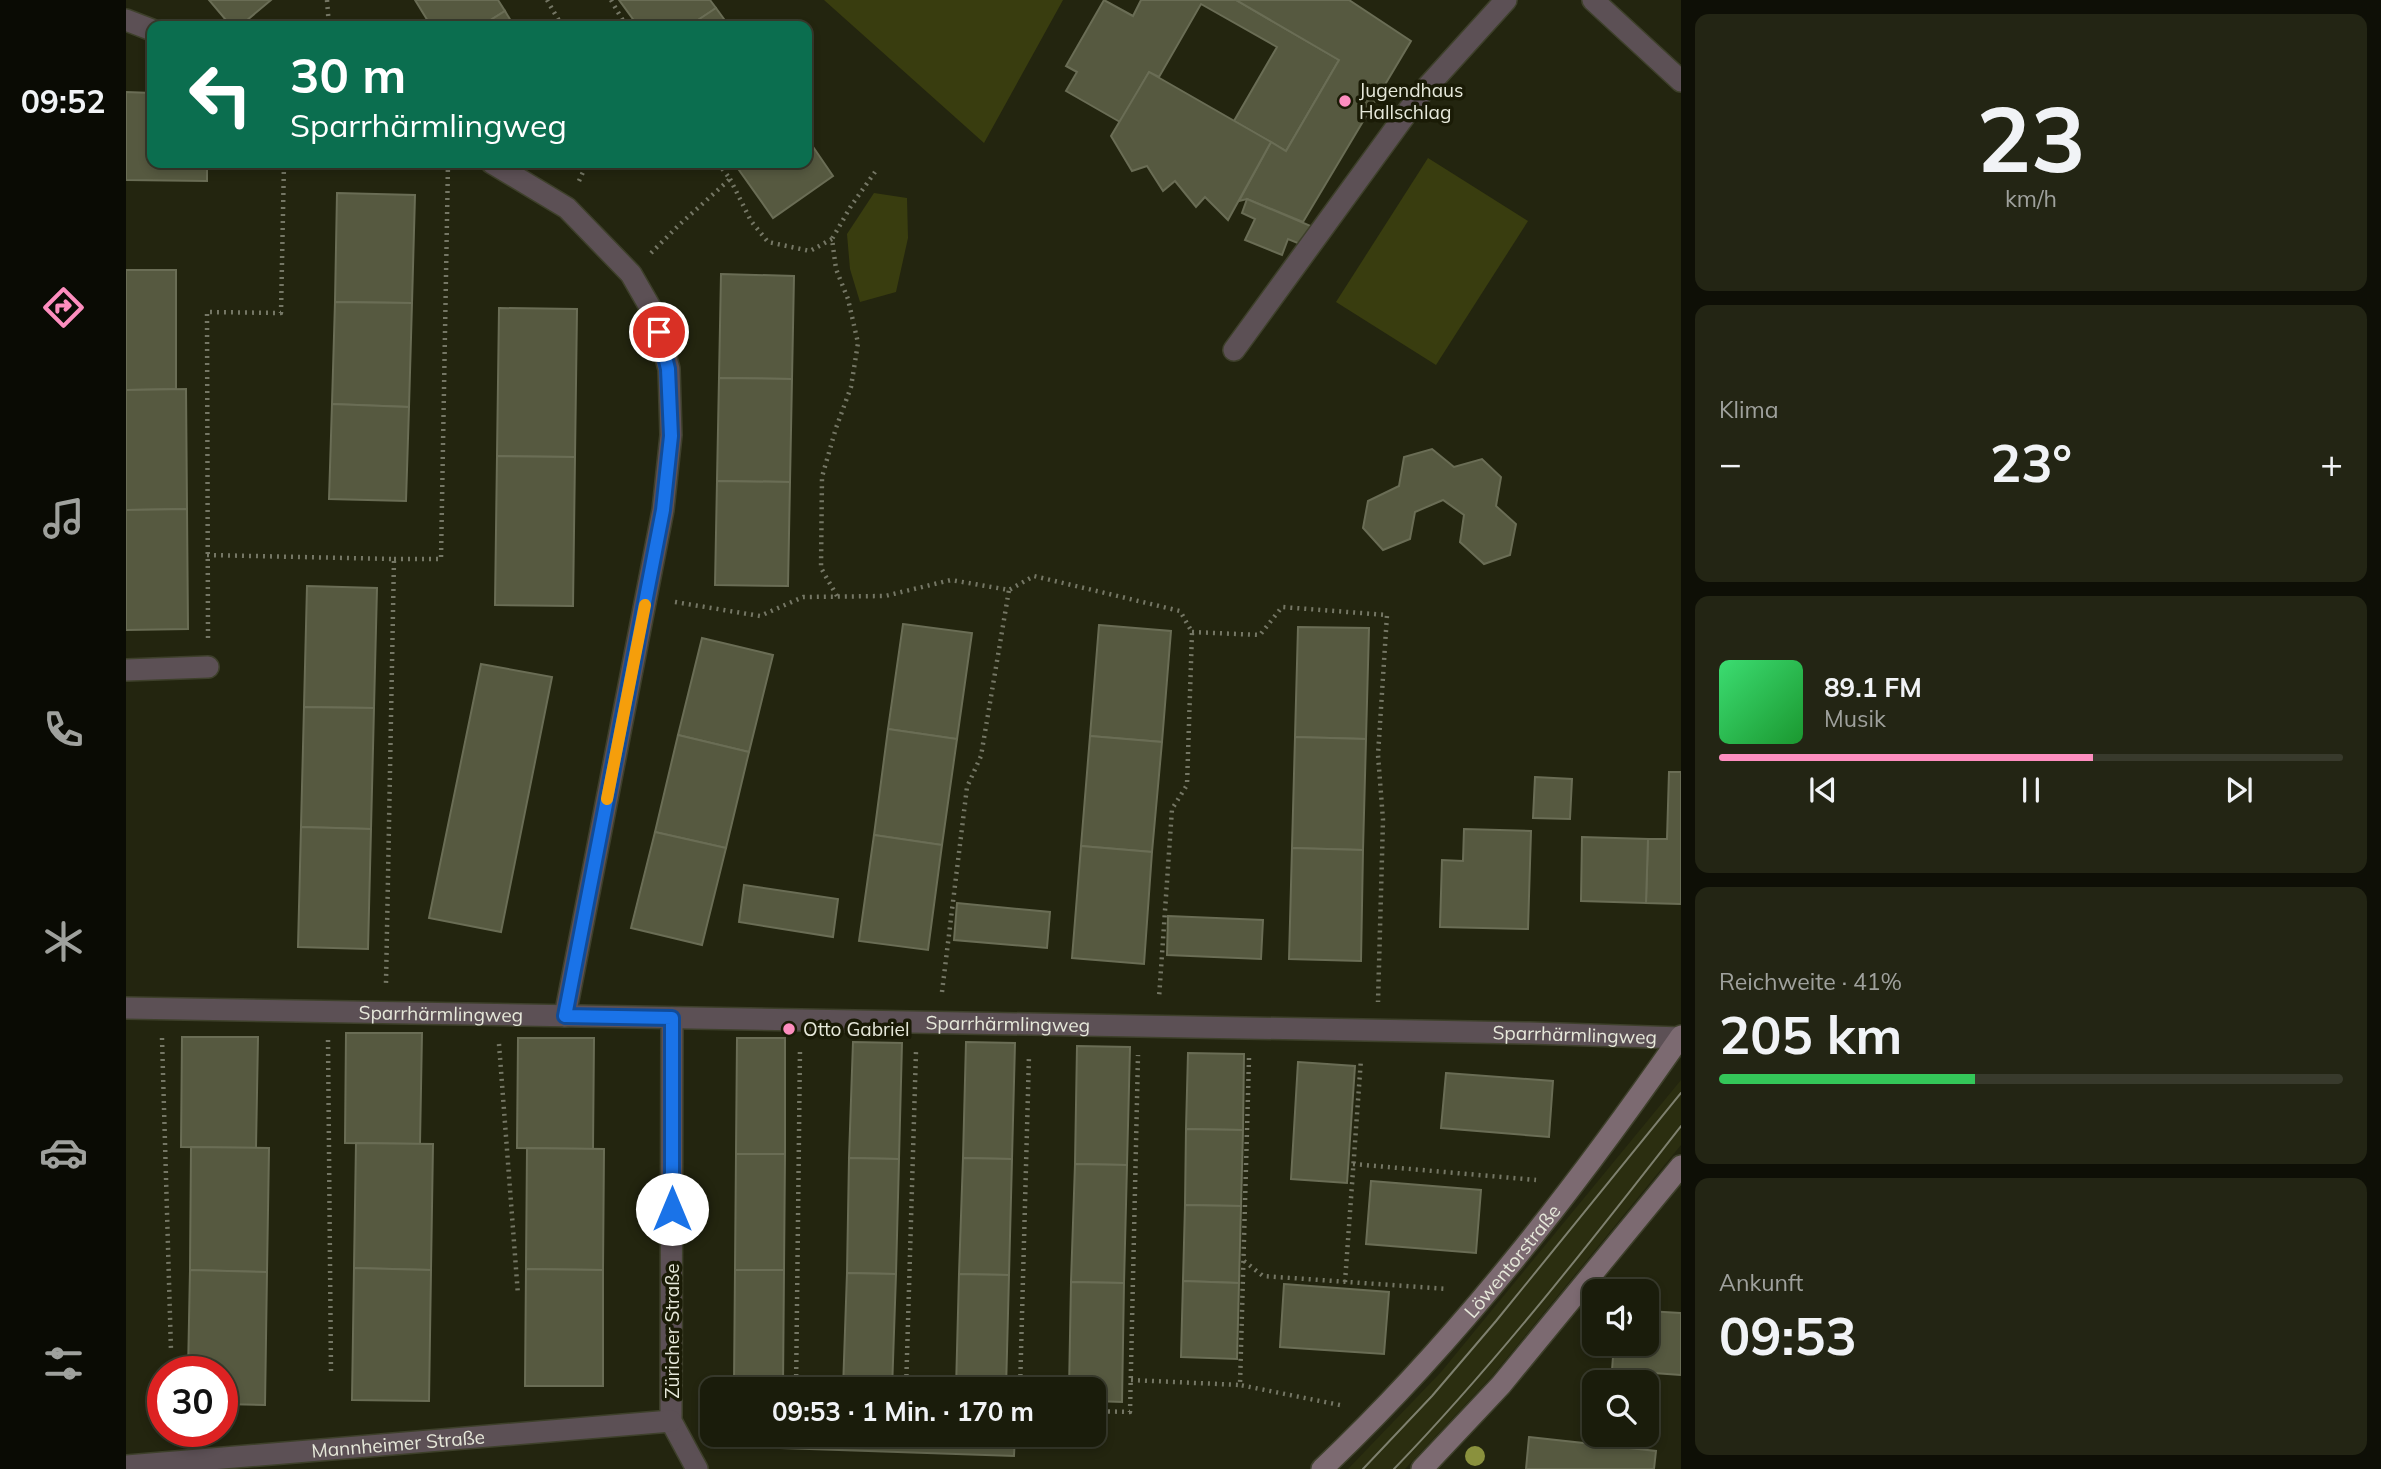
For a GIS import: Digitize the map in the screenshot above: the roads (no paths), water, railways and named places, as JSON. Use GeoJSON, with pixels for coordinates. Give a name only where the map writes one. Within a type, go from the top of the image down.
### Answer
{"type":"FeatureCollection","features":[{"type":"Feature","properties":{"kind":"main road","name":"Löwentorstraße"},"geometry":{"type":"LineString","coordinates":[[1322,1469],[1366,1427],[1443,1342],[1541,1227],[1680,1038]]}},
{"type":"Feature","properties":{"kind":"main road"},"geometry":{"type":"LineString","coordinates":[[1422,1469],[1501,1385],[1681,1167]]}},
{"type":"Feature","properties":{"kind":"street"},"geometry":{"type":"LineString","coordinates":[[1234,350],[1419,96],[1506,0]]}},
{"type":"Feature","properties":{"kind":"street"},"geometry":{"type":"LineString","coordinates":[[1593,0],[1681,81]]}},
{"type":"Feature","properties":{"kind":"street"},"geometry":{"type":"LineString","coordinates":[[126,20],[147,28]]}},
{"type":"Feature","properties":{"kind":"street"},"geometry":{"type":"LineString","coordinates":[[500,168],[567,208],[631,274],[654,314],[668,369],[670,448],[663,510],[565,1016]]}},
{"type":"Feature","properties":{"kind":"street"},"geometry":{"type":"LineString","coordinates":[[126,670],[208,667]]}},
{"type":"Feature","properties":{"kind":"street","name":"Sparrhärmlingweg"},"geometry":{"type":"LineString","coordinates":[[126,1008],[1530,1033],[1680,1038]]}},
{"type":"Feature","properties":{"kind":"street","name":"Züricher Straße"},"geometry":{"type":"LineString","coordinates":[[672,1018],[671,1421],[697,1469]]}},
{"type":"Feature","properties":{"kind":"street","name":"Mannheimer Straße"},"geometry":{"type":"LineString","coordinates":[[126,1466],[671,1421]]}},
{"type":"Feature","properties":{"kind":"tram line"},"geometry":{"type":"LineString","coordinates":[[1363,1469],[1432,1396],[1496,1321],[1681,1093]]}},
{"type":"Feature","properties":{"kind":"tram line"},"geometry":{"type":"LineString","coordinates":[[1394,1469],[1506,1345],[1681,1126]]}},
{"type":"Feature","properties":{"kind":"place","name":"Jugendhaus Hallschlag"},"geometry":{"type":"Point","coordinates":[1345,101]}},
{"type":"Feature","properties":{"kind":"place","name":"Otto Gabriel"},"geometry":{"type":"Point","coordinates":[789,1029]}}]}
